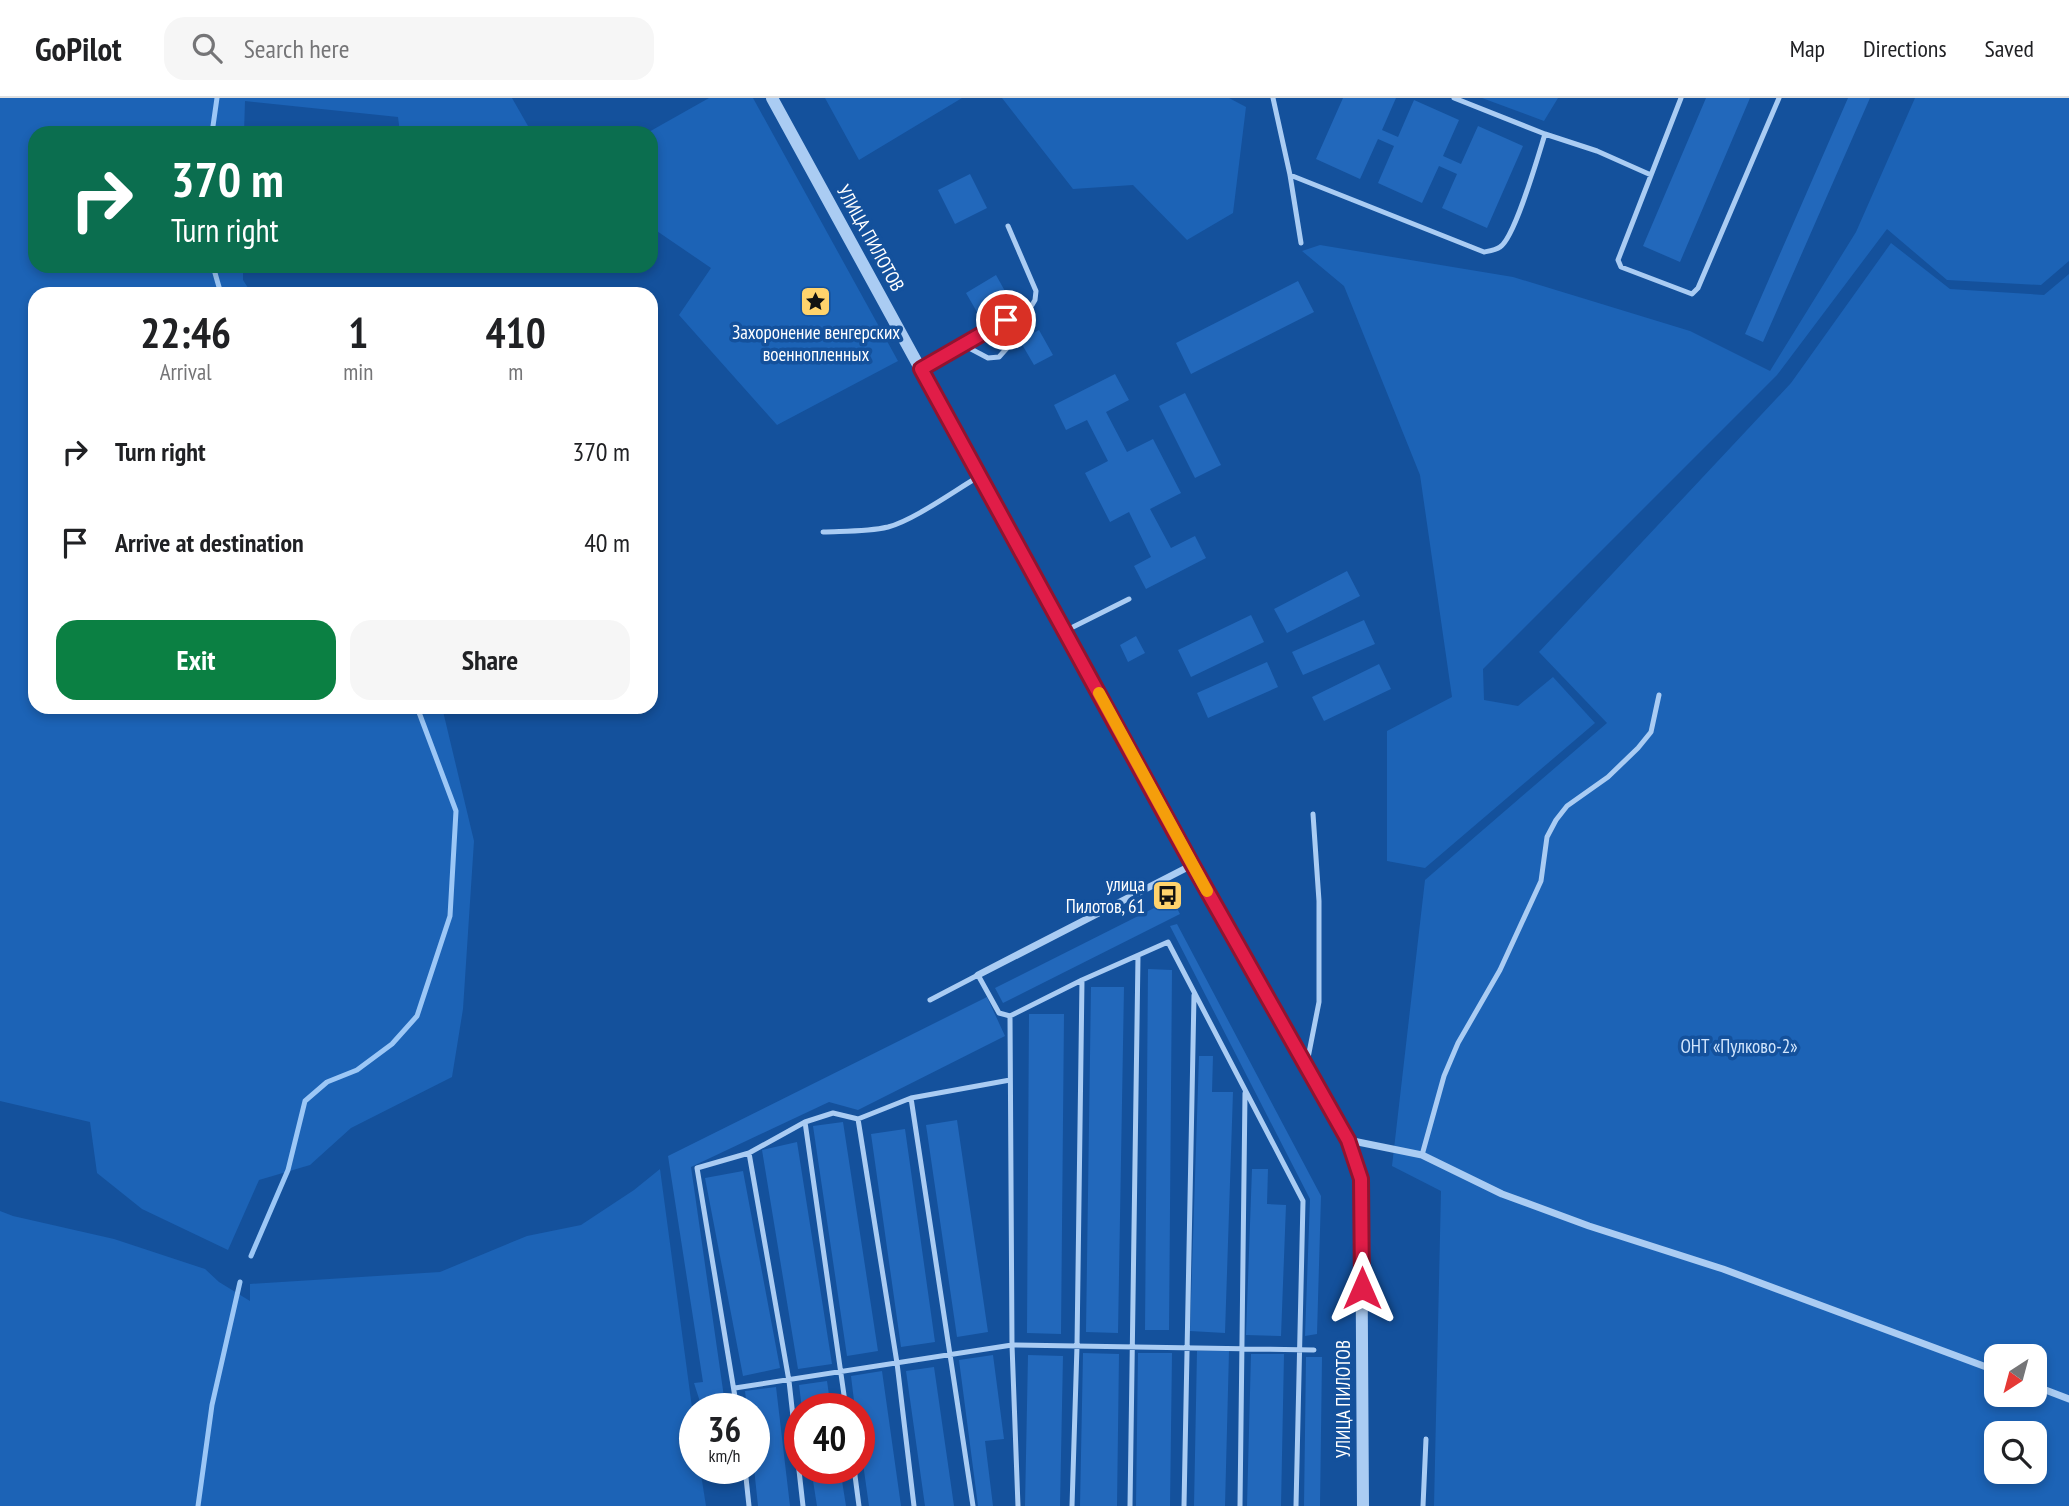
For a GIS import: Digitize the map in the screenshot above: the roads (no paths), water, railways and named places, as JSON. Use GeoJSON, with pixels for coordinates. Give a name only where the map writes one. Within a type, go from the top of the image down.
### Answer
{"type":"FeatureCollection","features":[{"type":"Feature","properties":{"kind":"street","name":"УЛИЦА ПИЛОТОВ"},"geometry":{"type":"LineString","coordinates":[[772,98],[1192,864],[1348,1140],[1361,1179],[1363,1506]]}},
{"type":"Feature","properties":{"kind":"street"},"geometry":{"type":"LineString","coordinates":[[978,975],[1192,864]]}},
{"type":"Feature","properties":{"kind":"street"},"geometry":{"type":"LineString","coordinates":[[1348,1140],[1422,1155],[1502,1194],[1576,1222],[1723,1269],[1984,1366]]}},
{"type":"Feature","properties":{"kind":"street"},"geometry":{"type":"LineString","coordinates":[[2048,1391],[2069,1399]]}},
{"type":"Feature","properties":{"kind":"lane"},"geometry":{"type":"LineString","coordinates":[[1273,98],[1301,243]]}},
{"type":"Feature","properties":{"kind":"lane"},"geometry":{"type":"LineString","coordinates":[[1454,98],[1545,134],[1597,151],[1651,175]]}},
{"type":"Feature","properties":{"kind":"lane"},"geometry":{"type":"LineString","coordinates":[[1681,98],[1618,258],[1619,265],[1693,294],[1698,288],[1779,98]]}},
{"type":"Feature","properties":{"kind":"lane"},"geometry":{"type":"LineString","coordinates":[[1290,176],[1484,252],[1502,247],[1510,234],[1545,134]]}},
{"type":"Feature","properties":{"kind":"lane"},"geometry":{"type":"LineString","coordinates":[[921,369],[1032,306],[1036,290],[1008,226]]}},
{"type":"Feature","properties":{"kind":"lane"},"geometry":{"type":"LineString","coordinates":[[968,341],[971,349],[988,358],[999,356],[1007,348],[1011,336],[1006,320]]}},
{"type":"Feature","properties":{"kind":"lane"},"geometry":{"type":"LineString","coordinates":[[823,532],[890,526],[908,519],[980,476]]}},
{"type":"Feature","properties":{"kind":"lane"},"geometry":{"type":"LineString","coordinates":[[1065,631],[1129,600]]}},
{"type":"Feature","properties":{"kind":"lane"},"geometry":{"type":"LineString","coordinates":[[1422,1155],[1444,1076],[1458,1043],[1500,970],[1541,881],[1547,837],[1567,806],[1608,777],[1651,732],[1659,695]]}},
{"type":"Feature","properties":{"kind":"lane"},"geometry":{"type":"LineString","coordinates":[[1307,1066],[1319,1002],[1319,901],[1313,814]]}},
{"type":"Feature","properties":{"kind":"lane"},"geometry":{"type":"LineString","coordinates":[[930,1000],[978,975],[999,1013],[1010,1016],[1168,942],[1303,1201],[1296,1506]]}},
{"type":"Feature","properties":{"kind":"lane"},"geometry":{"type":"LineString","coordinates":[[1130,1506],[1138,956]]}},
{"type":"Feature","properties":{"kind":"lane"},"geometry":{"type":"LineString","coordinates":[[1072,1506],[1082,980]]}},
{"type":"Feature","properties":{"kind":"lane"},"geometry":{"type":"LineString","coordinates":[[1184,1506],[1194,992]]}},
{"type":"Feature","properties":{"kind":"lane"},"geometry":{"type":"LineString","coordinates":[[1010,1016],[1012,1345],[1018,1506]]}},
{"type":"Feature","properties":{"kind":"lane"},"geometry":{"type":"LineString","coordinates":[[735,1393],[697,1168],[749,1153],[805,1122],[833,1113],[858,1119],[912,1098],[1010,1080]]}},
{"type":"Feature","properties":{"kind":"lane"},"geometry":{"type":"LineString","coordinates":[[1240,1506],[1245,1091]]}},
{"type":"Feature","properties":{"kind":"lane"},"geometry":{"type":"LineString","coordinates":[[912,1098],[973,1506]]}},
{"type":"Feature","properties":{"kind":"lane"},"geometry":{"type":"LineString","coordinates":[[858,1119],[897,1363],[914,1506]]}},
{"type":"Feature","properties":{"kind":"lane"},"geometry":{"type":"LineString","coordinates":[[805,1122],[844,1393]]}},
{"type":"Feature","properties":{"kind":"lane"},"geometry":{"type":"LineString","coordinates":[[749,1153],[789,1381],[803,1506]]}},
{"type":"Feature","properties":{"kind":"lane"},"geometry":{"type":"LineString","coordinates":[[735,1388],[1012,1345],[1314,1350]]}},
{"type":"Feature","properties":{"kind":"lane"},"geometry":{"type":"LineString","coordinates":[[1423,1506],[1426,1439]]}},
{"type":"Feature","properties":{"kind":"lane"},"geometry":{"type":"LineString","coordinates":[[747,1484],[749,1506]]}},
{"type":"Feature","properties":{"kind":"lane"},"geometry":{"type":"LineString","coordinates":[[856,1484],[859,1506]]}},
{"type":"Feature","properties":{"kind":"waterway"},"geometry":{"type":"LineString","coordinates":[[213,126],[217,98]]}},
{"type":"Feature","properties":{"kind":"waterway"},"geometry":{"type":"LineString","coordinates":[[215,273],[219,287]]}},
{"type":"Feature","properties":{"kind":"waterway"},"geometry":{"type":"LineString","coordinates":[[251,1256],[288,1170],[305,1101],[327,1082],[357,1070],[392,1044],[417,1016],[450,916],[456,811],[420,714]]}},
{"type":"Feature","properties":{"kind":"waterway"},"geometry":{"type":"LineString","coordinates":[[198,1506],[212,1405],[240,1282]]}},
{"type":"Feature","properties":{"kind":"place","name":"Захоронение венгерских военнопленных"},"geometry":{"type":"Point","coordinates":[816,301]}},
{"type":"Feature","properties":{"kind":"place","name":"улица Пилотов, 61"},"geometry":{"type":"Point","coordinates":[1168,895]}},
{"type":"Feature","properties":{"kind":"park label","name":"ОНТ «Пулково-2»"},"geometry":{"type":"Point","coordinates":[1739,1046]}}]}
